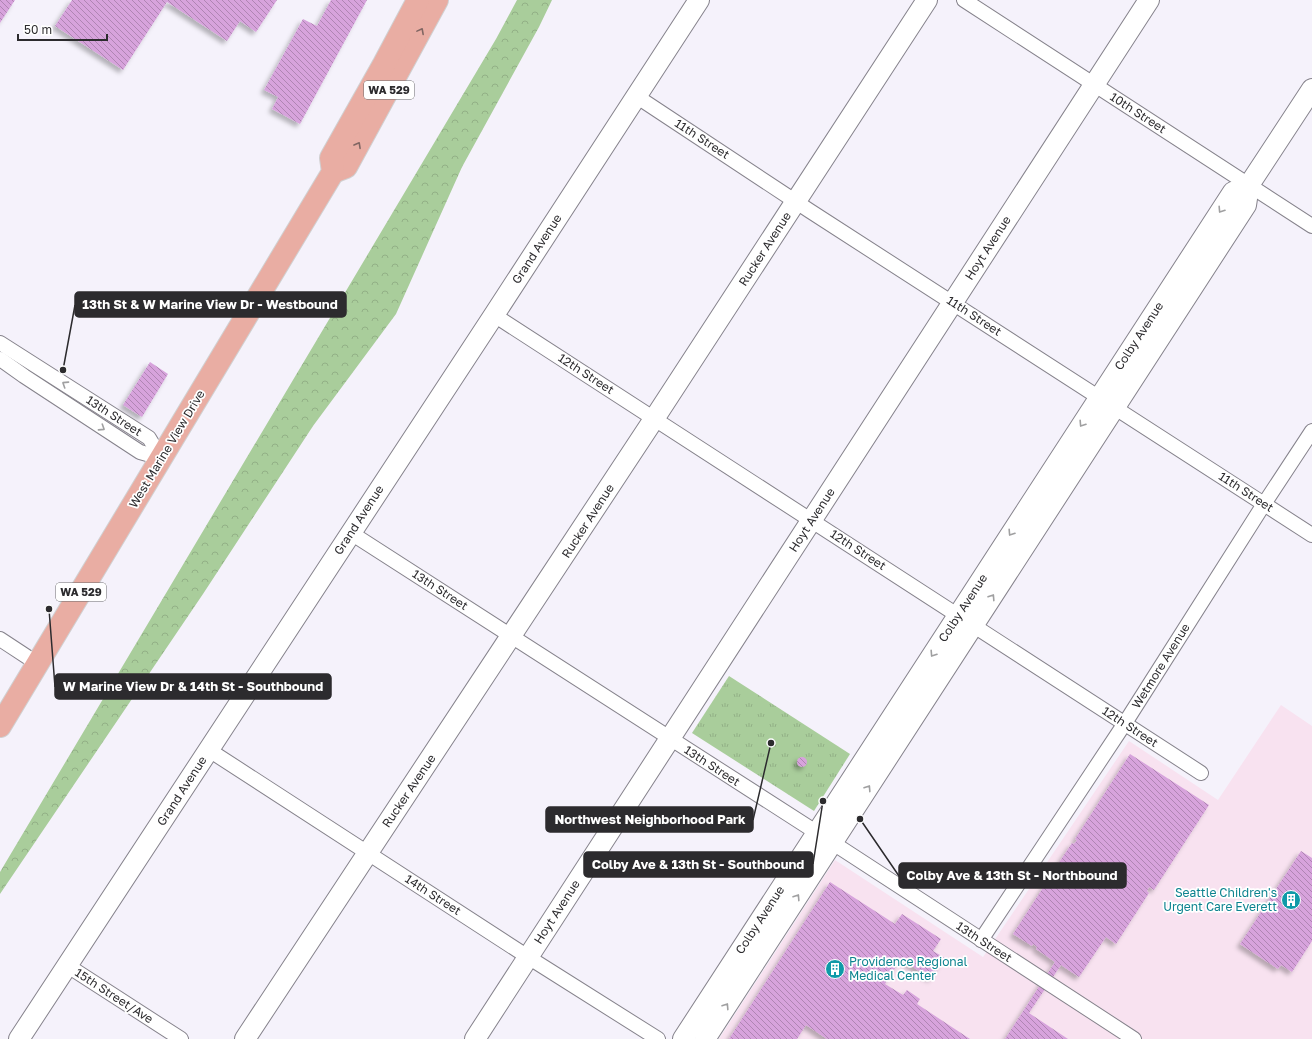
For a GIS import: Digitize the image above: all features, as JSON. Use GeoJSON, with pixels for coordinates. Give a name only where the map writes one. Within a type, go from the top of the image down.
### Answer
{"type":"FeatureCollection","features":[{"type":"Feature","properties":{"kind":"main road","name":"West Marine View Drive"},"geometry":{"type":"LineString","coordinates":[[333,172],[331,158],[418,0]]}},
{"type":"Feature","properties":{"kind":"main road","name":"West Marine View Drive"},"geometry":{"type":"LineString","coordinates":[[0,726],[333,172],[346,167],[437,0]]}},
{"type":"Feature","properties":{"kind":"street","name":"Grand Avenue"},"geometry":{"type":"LineString","coordinates":[[19,1039],[699,0]]}},
{"type":"Feature","properties":{"kind":"street","name":"Rucker Avenue"},"geometry":{"type":"LineString","coordinates":[[245,1039],[512,636],[927,0]]}},
{"type":"Feature","properties":{"kind":"street","name":"10th Street"},"geometry":{"type":"LineString","coordinates":[[964,0],[1312,226]]}},
{"type":"Feature","properties":{"kind":"street","name":"Hoyt Avenue"},"geometry":{"type":"LineString","coordinates":[[475,1039],[1149,0]]}},
{"type":"Feature","properties":{"kind":"street","name":"Colby Avenue"},"geometry":{"type":"LineString","coordinates":[[705,1039],[825,838],[1107,403],[1246,205],[1249,185],[1312,89]]}},
{"type":"Feature","properties":{"kind":"street","name":"11th Street"},"geometry":{"type":"LineString","coordinates":[[636,96],[1312,535]]}},
{"type":"Feature","properties":{"kind":"street","name":"12th Street"},"geometry":{"type":"LineString","coordinates":[[494,315],[1201,773]]}},
{"type":"Feature","properties":{"kind":"street","name":"13th Street"},"geometry":{"type":"LineString","coordinates":[[0,343],[149,438],[162,458]]}},
{"type":"Feature","properties":{"kind":"street","name":"13th Street"},"geometry":{"type":"LineString","coordinates":[[0,359],[140,452],[162,458]]}},
{"type":"Feature","properties":{"kind":"street","name":"Wetmore Avenue"},"geometry":{"type":"LineString","coordinates":[[981,940],[1125,723],[1312,431]]}},
{"type":"Feature","properties":{"kind":"street","name":"13th Street"},"geometry":{"type":"LineString","coordinates":[[351,533],[1134,1039]]}},
{"type":"Feature","properties":{"kind":"street"},"geometry":{"type":"LineString","coordinates":[[0,639],[38,664]]}},
{"type":"Feature","properties":{"kind":"street","name":"14th Street"},"geometry":{"type":"LineString","coordinates":[[209,750],[528,957],[658,1039]]}},
{"type":"Feature","properties":{"kind":"street","name":"Colby Avenue"},"geometry":{"type":"LineString","coordinates":[[683,1039],[825,838]]}},
{"type":"Feature","properties":{"kind":"street","name":"15th Street/Ave"},"geometry":{"type":"LineString","coordinates":[[68,966],[180,1039]]}},
{"type":"Feature","properties":{"kind":"shaded area"},"geometry":{"type":"Polygon","coordinates":[[[1281,705],[1312,726],[1312,1039],[719,1039],[835,860],[983,957],[1129,741],[1218,800],[1281,705]]]}},
{"type":"Feature","properties":{"kind":"green space"},"geometry":{"type":"Polygon","coordinates":[[[517,0],[552,0],[539,27],[462,167],[396,314],[313,426],[203,594],[0,894],[0,872],[496,39],[517,0]]]}},
{"type":"Feature","properties":{"kind":"green space"},"geometry":{"type":"Polygon","coordinates":[[[729,676],[850,754],[814,811],[692,733],[729,676]]]}},
{"type":"Feature","properties":{"kind":"building"},"geometry":{"type":"Polygon","coordinates":[[[0,0],[15,0],[0,23],[0,0]]]}},
{"type":"Feature","properties":{"kind":"building"},"geometry":{"type":"Polygon","coordinates":[[[72,0],[277,0],[256,32],[240,21],[227,41],[167,2],[123,70],[55,26],[72,0]]]}},
{"type":"Feature","properties":{"kind":"building"},"geometry":{"type":"Polygon","coordinates":[[[331,0],[367,0],[300,124],[272,109],[278,97],[264,90],[303,19],[317,26],[331,0]]]}},
{"type":"Feature","properties":{"kind":"building"},"geometry":{"type":"Polygon","coordinates":[[[150,362],[168,374],[142,417],[123,405],[150,362]]]}},
{"type":"Feature","properties":{"kind":"building"},"geometry":{"type":"Polygon","coordinates":[[[1130,754],[1209,805],[1154,890],[1149,887],[1147,891],[1149,893],[1116,944],[1106,937],[1079,977],[1061,965],[1029,1013],[1068,1039],[1005,1039],[1055,962],[1036,949],[1037,947],[1033,944],[1032,946],[1013,934],[1048,880],[1050,881],[1052,877],[1050,876],[1072,843],[1074,844],[1077,840],[1075,839],[1130,754]]]}},
{"type":"Feature","properties":{"kind":"building"},"geometry":{"type":"Polygon","coordinates":[[[802,757],[807,762],[802,767],[797,762],[802,757]]]}},
{"type":"Feature","properties":{"kind":"building","name":"Seattle Children's Urgent Care Everett"},"geometry":{"type":"Polygon","coordinates":[[[1301,851],[1312,858],[1312,941],[1292,972],[1281,965],[1278,969],[1240,944],[1301,851]]]}},
{"type":"Feature","properties":{"kind":"building","name":"Providence Regional Medical Center"},"geometry":{"type":"Polygon","coordinates":[[[830,882],[895,924],[902,914],[941,939],[933,951],[945,958],[931,979],[901,959],[885,984],[903,995],[907,990],[920,999],[917,1004],[970,1039],[827,1039],[806,1025],[797,1039],[729,1039],[830,882]]]}},
{"type":"Feature","properties":{"kind":"place","name":"13th St & W Marine View Dr - Westbound"},"geometry":{"type":"Point","coordinates":[63,370]}},
{"type":"Feature","properties":{"kind":"place","name":"W Marine View Dr & 14th St - Southbound"},"geometry":{"type":"Point","coordinates":[49,609]}},
{"type":"Feature","properties":{"kind":"place","name":"Northwest Neighborhood Park"},"geometry":{"type":"Point","coordinates":[771,743]}},
{"type":"Feature","properties":{"kind":"place","name":"Colby Ave & 13th St - Southbound"},"geometry":{"type":"Point","coordinates":[823,801]}},
{"type":"Feature","properties":{"kind":"place","name":"Colby Ave & 13th St - Northbound"},"geometry":{"type":"Point","coordinates":[860,819]}},
{"type":"Feature","properties":{"kind":"place","name":"Seattle Children's Urgent Care Everett"},"geometry":{"type":"Point","coordinates":[1291,900]}},
{"type":"Feature","properties":{"kind":"place","name":"Providence Regional Medical Center"},"geometry":{"type":"Point","coordinates":[835,969]}}]}
